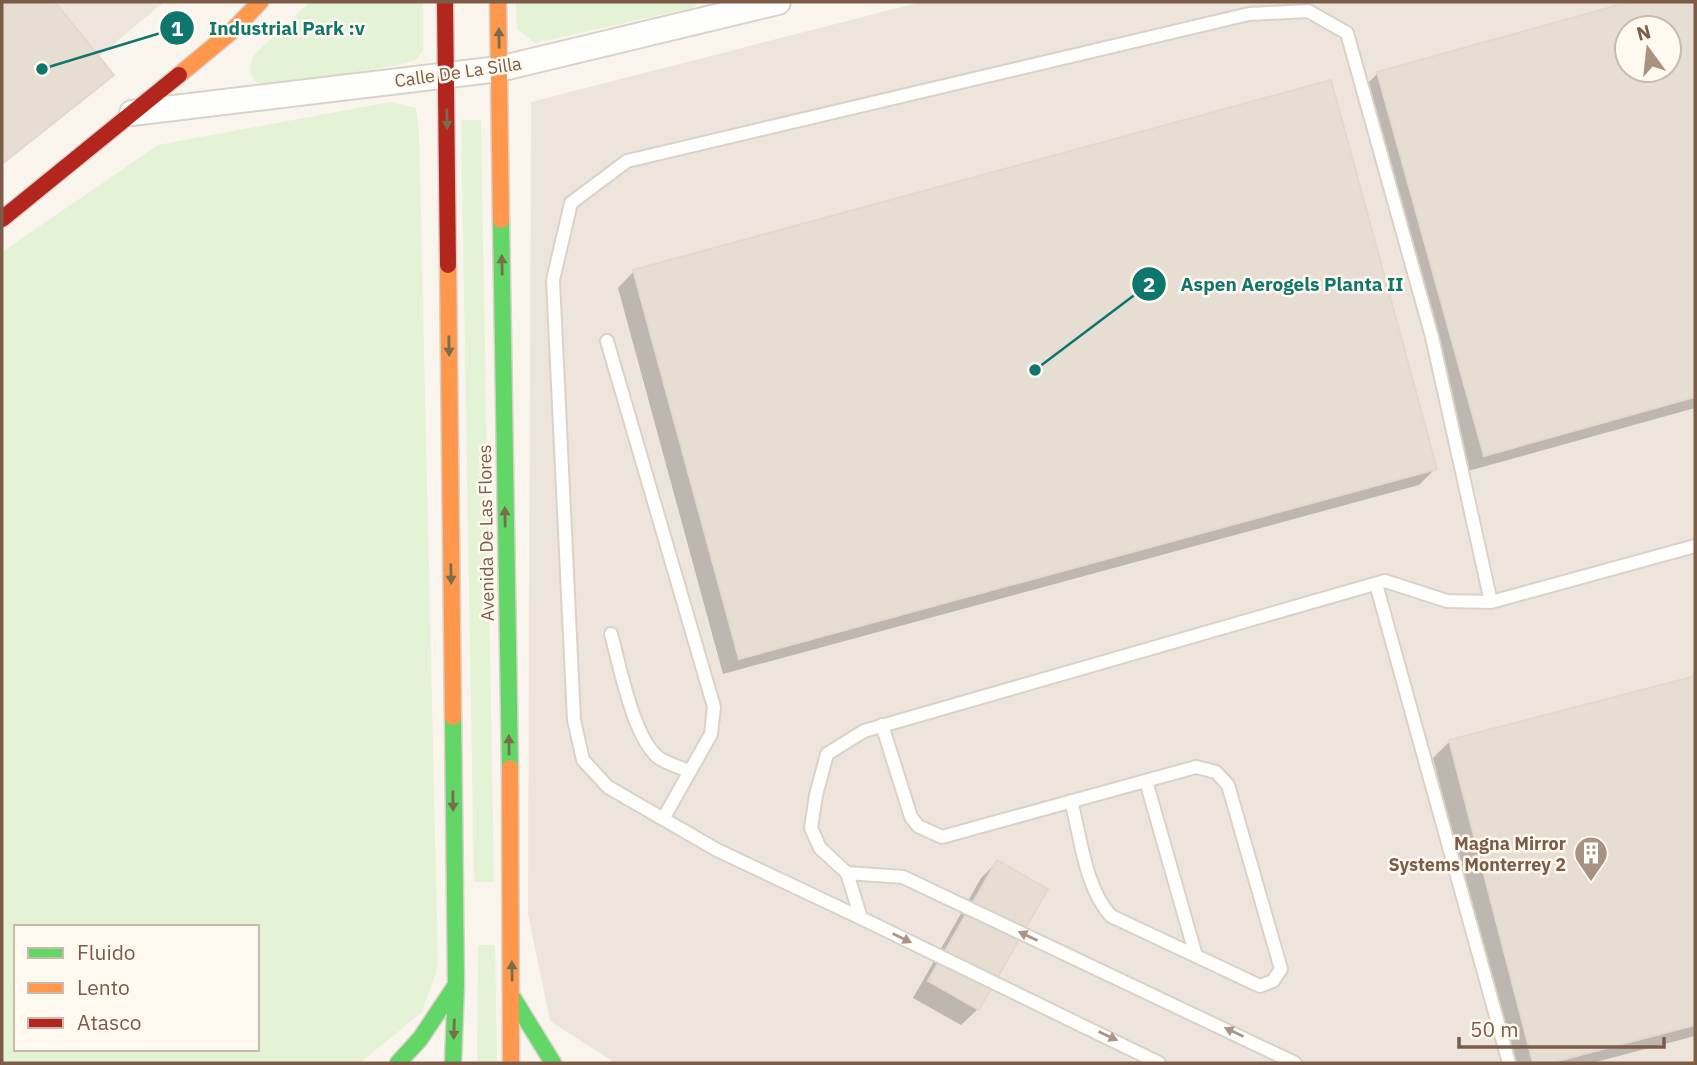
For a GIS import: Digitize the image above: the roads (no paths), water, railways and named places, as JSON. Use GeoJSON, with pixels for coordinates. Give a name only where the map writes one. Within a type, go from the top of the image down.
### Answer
{"type":"FeatureCollection","features":[{"type":"Feature","properties":{"kind":"street"},"geometry":{"type":"LineString","coordinates":[[2,219],[232,32],[260,2]]}},
{"type":"Feature","properties":{"kind":"street","name":"Avenida De Las Flores"},"geometry":{"type":"LineString","coordinates":[[445,2],[456,985],[453,1063]]}},
{"type":"Feature","properties":{"kind":"street","name":"Avenida De Las Flores"},"geometry":{"type":"LineString","coordinates":[[498,2],[513,996],[511,1063]]}},
{"type":"Feature","properties":{"kind":"street","name":"Calle De La Silla"},"geometry":{"type":"LineString","coordinates":[[132,113],[499,69],[778,2]]}},
{"type":"Feature","properties":{"kind":"street"},"geometry":{"type":"LineString","coordinates":[[455,911],[511,911]]}},
{"type":"Feature","properties":{"kind":"street"},"geometry":{"type":"LineString","coordinates":[[398,1063],[420,1039],[456,985]]}},
{"type":"Feature","properties":{"kind":"street"},"geometry":{"type":"LineString","coordinates":[[513,996],[536,1040],[553,1063]]}},
{"type":"Feature","properties":{"kind":"lane"},"geometry":{"type":"LineString","coordinates":[[1159,1063],[717,850],[608,787],[583,760],[574,720],[553,280],[571,203],[626,161],[1249,14],[1308,11],[1348,33],[1432,337],[1491,602]]}},
{"type":"Feature","properties":{"kind":"lane"},"geometry":{"type":"LineString","coordinates":[[607,341],[714,707],[711,734],[663,819]]}},
{"type":"Feature","properties":{"kind":"lane"},"geometry":{"type":"LineString","coordinates":[[861,918],[847,873],[820,848],[811,828],[827,754],[864,731],[1385,581],[1447,601],[1491,602],[1695,546]]}},
{"type":"Feature","properties":{"kind":"lane"},"geometry":{"type":"LineString","coordinates":[[1376,584],[1508,1063]]}},
{"type":"Feature","properties":{"kind":"lane"},"geometry":{"type":"LineString","coordinates":[[611,634],[640,730],[648,746],[660,758],[690,772]]}},
{"type":"Feature","properties":{"kind":"lane"},"geometry":{"type":"LineString","coordinates":[[882,725],[911,817],[918,826],[942,837],[1071,801],[1196,767],[1216,772],[1228,785],[1281,969],[1273,981],[1260,986],[1111,916],[1100,904],[1071,801]]}},
{"type":"Feature","properties":{"kind":"lane"},"geometry":{"type":"LineString","coordinates":[[1146,781],[1196,956]]}},
{"type":"Feature","properties":{"kind":"lane"},"geometry":{"type":"LineString","coordinates":[[847,873],[903,877],[1295,1063]]}},
{"type":"Feature","properties":{"kind":"place","name":"Industrial Park :v"},"geometry":{"type":"Point","coordinates":[42,69]}},
{"type":"Feature","properties":{"kind":"place","name":"Aspen Aerogels Planta II"},"geometry":{"type":"Point","coordinates":[1035,370]}},
{"type":"Feature","properties":{"kind":"place","name":"Magna Mirror Systems Monterrey 2"},"geometry":{"type":"Point","coordinates":[1591,883]}}]}
